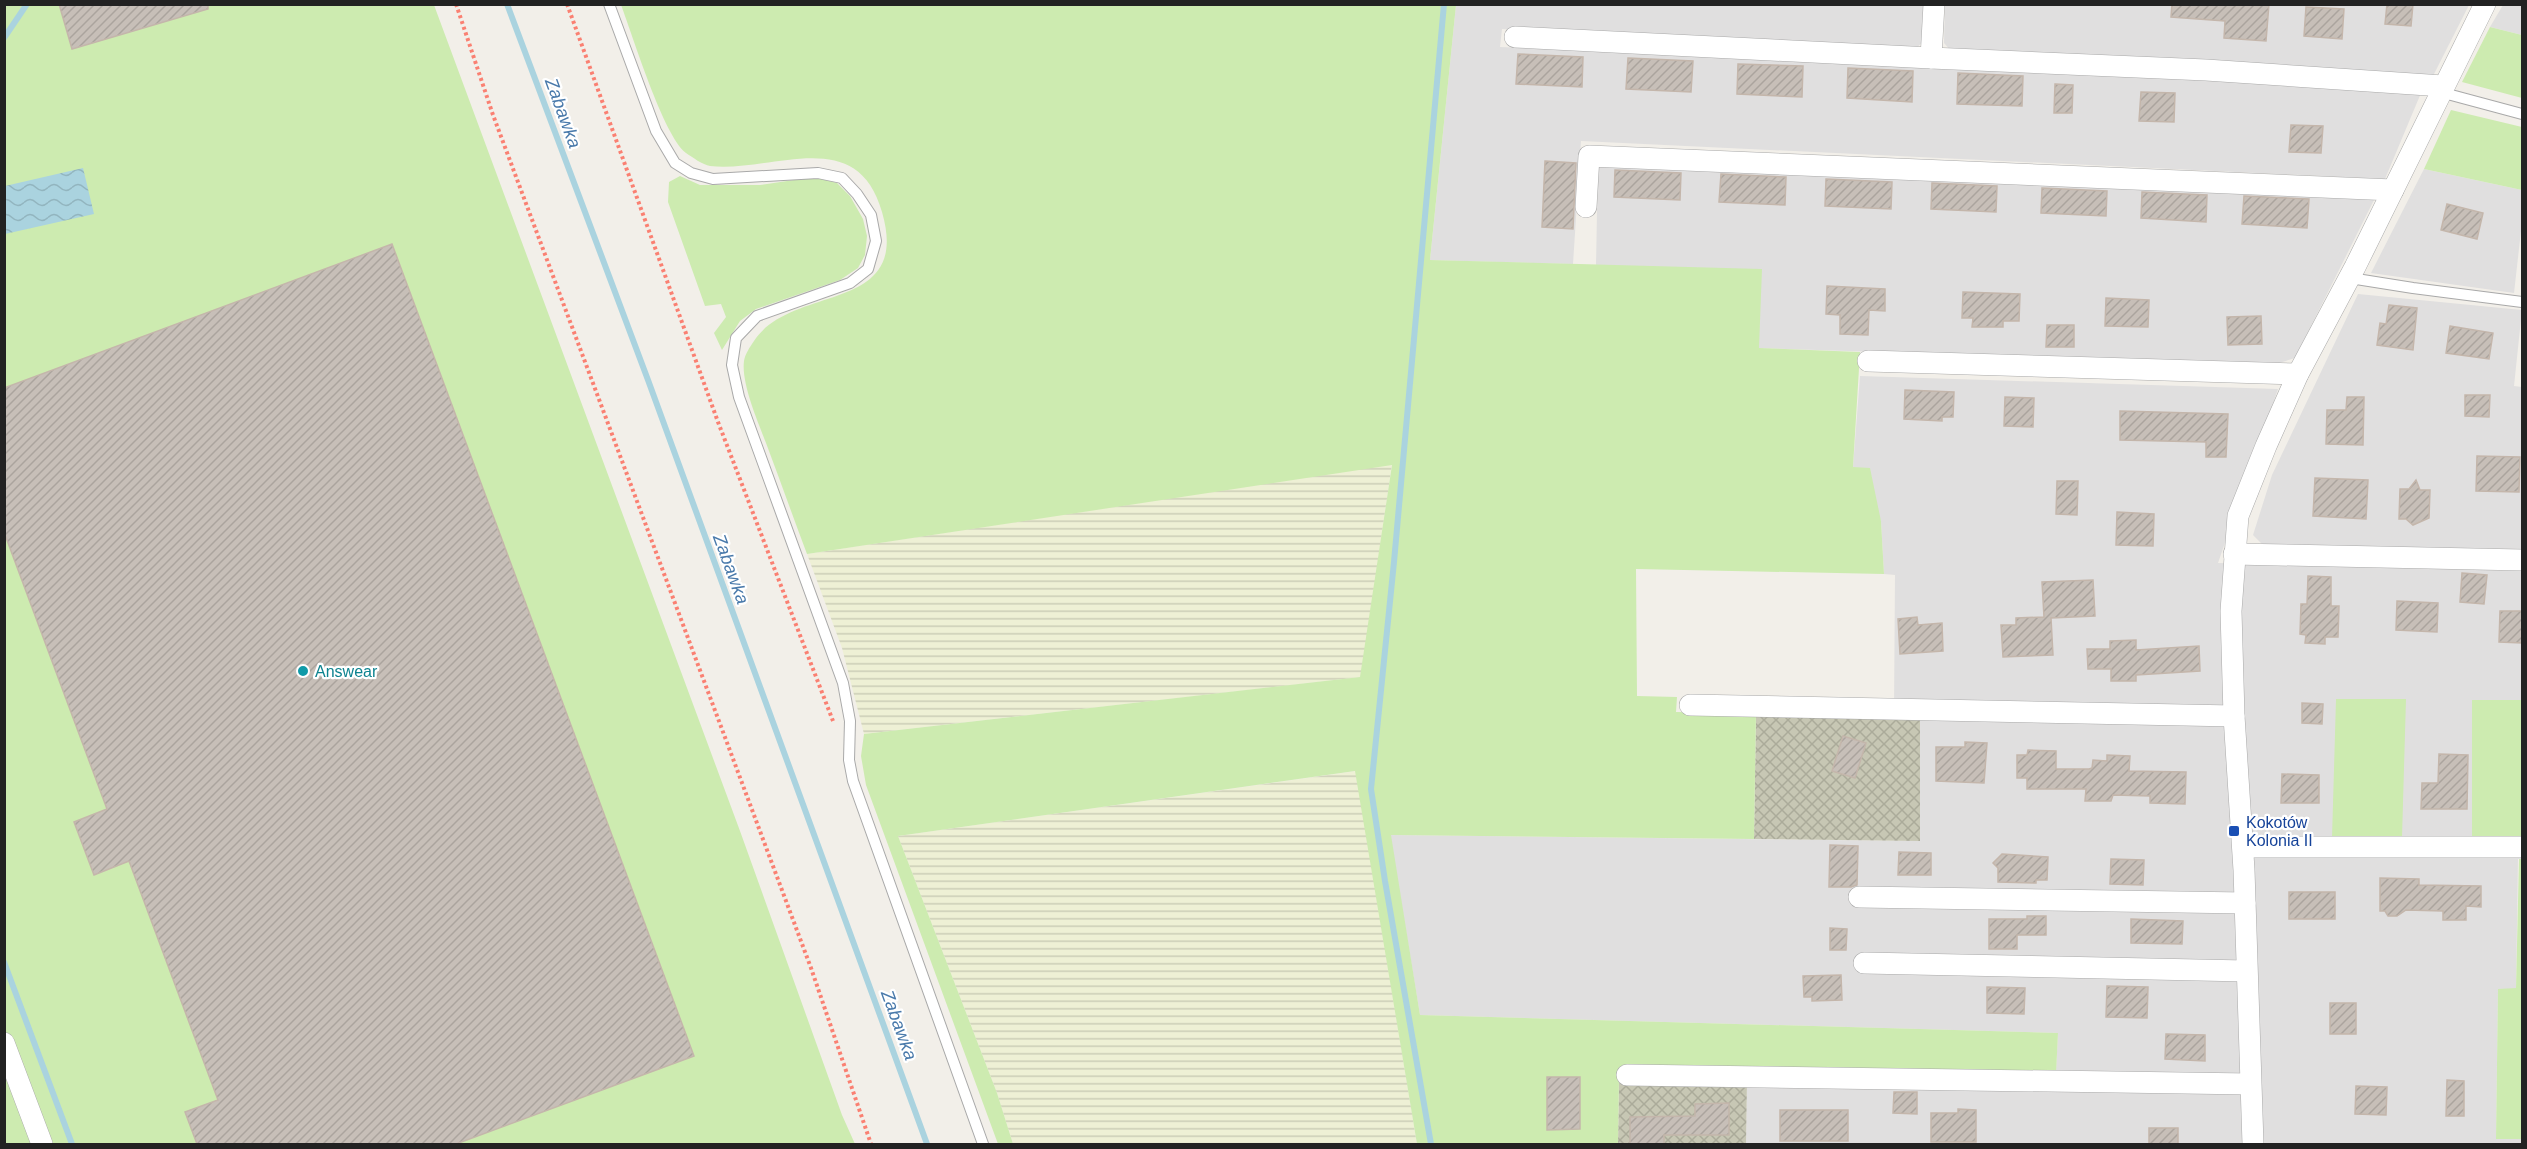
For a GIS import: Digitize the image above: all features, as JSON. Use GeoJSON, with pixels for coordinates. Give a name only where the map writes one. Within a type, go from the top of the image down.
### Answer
{"type":"FeatureCollection","features":[{"type":"Feature","properties":{"kind":"street"},"geometry":{"type":"LineString","coordinates":[[1931,58],[1934,4]]}},
{"type":"Feature","properties":{"kind":"street"},"geometry":{"type":"LineString","coordinates":[[2253,1144],[2243,847],[2234,717],[2230,610],[2238,516],[2298,374],[2349,278],[2485,4]]}},
{"type":"Feature","properties":{"kind":"street"},"geometry":{"type":"LineString","coordinates":[[1515,37],[2206,70],[2441,89]]}},
{"type":"Feature","properties":{"kind":"street"},"geometry":{"type":"LineString","coordinates":[[1586,207],[1589,156],[2393,190]]}},
{"type":"Feature","properties":{"kind":"street"},"geometry":{"type":"LineString","coordinates":[[1868,361],[2298,374]]}},
{"type":"Feature","properties":{"kind":"street"},"geometry":{"type":"LineString","coordinates":[[2234,554],[2523,560]]}},
{"type":"Feature","properties":{"kind":"street"},"geometry":{"type":"LineString","coordinates":[[1690,705],[2234,717]]}},
{"type":"Feature","properties":{"kind":"street"},"geometry":{"type":"LineString","coordinates":[[2243,847],[2523,847]]}},
{"type":"Feature","properties":{"kind":"street"},"geometry":{"type":"LineString","coordinates":[[1859,897],[2245,903]]}},
{"type":"Feature","properties":{"kind":"street"},"geometry":{"type":"LineString","coordinates":[[1864,963],[2246,971]]}},
{"type":"Feature","properties":{"kind":"street"},"geometry":{"type":"LineString","coordinates":[[4,1043],[42,1144]]}},
{"type":"Feature","properties":{"kind":"street"},"geometry":{"type":"LineString","coordinates":[[1627,1075],[2250,1084]]}},
{"type":"Feature","properties":{"kind":"lane"},"geometry":{"type":"LineString","coordinates":[[609,4],[656,131],[675,163],[691,173],[713,179],[818,173],[842,178],[857,194],[871,215],[876,240],[868,269],[850,283],[757,316],[736,338],[732,366],[739,397],[843,683],[850,721],[849,760],[853,781],[983,1144]]}},
{"type":"Feature","properties":{"kind":"lane"},"geometry":{"type":"LineString","coordinates":[[2441,89],[2523,114]]}},
{"type":"Feature","properties":{"kind":"lane"},"geometry":{"type":"LineString","coordinates":[[2349,278],[2523,302]]}},
{"type":"Feature","properties":{"kind":"path"},"geometry":{"type":"LineString","coordinates":[[456,4],[493,115],[807,957],[871,1144]]}},
{"type":"Feature","properties":{"kind":"path"},"geometry":{"type":"LineString","coordinates":[[567,4],[718,422],[836,730]]}},
{"type":"Feature","properties":{"kind":"shaded area"},"geometry":{"type":"Polygon","coordinates":[[[1456,5],[1926,5],[1924,41],[1914,50],[1502,29],[1500,47],[2057,71],[2421,93],[2385,179],[1581,141],[1573,264],[1430,260],[1456,5]]]}},
{"type":"Feature","properties":{"kind":"shaded area"},"geometry":{"type":"Polygon","coordinates":[[[1945,5],[2469,5],[2433,76],[1951,51],[1944,43],[1945,5]]]}},
{"type":"Feature","properties":{"kind":"shaded area"},"geometry":{"type":"Polygon","coordinates":[[[2503,5],[2522,5],[2522,35],[2490,27],[2503,5]]]}},
{"type":"Feature","properties":{"kind":"shaded area"},"geometry":{"type":"Polygon","coordinates":[[[1598,160],[2376,196],[2295,358],[2273,365],[1759,348],[1596,266],[1598,160]]]}},
{"type":"Feature","properties":{"kind":"shaded area"},"geometry":{"type":"Polygon","coordinates":[[[2424,169],[2522,190],[2522,222],[2514,293],[2371,273],[2424,169]]]}},
{"type":"Feature","properties":{"kind":"shaded area"},"geometry":{"type":"Polygon","coordinates":[[[2358,294],[2522,310],[2514,386],[2522,387],[2522,549],[2265,547],[2253,535],[2272,475],[2358,294]]]}},
{"type":"Feature","properties":{"kind":"shaded area"},"geometry":{"type":"Polygon","coordinates":[[[1860,376],[2278,389],[2218,563],[2522,571],[2522,700],[2472,700],[2472,839],[2522,839],[2522,859],[2518,859],[2516,989],[2498,989],[2496,1138],[2522,1139],[2522,1144],[1746,1144],[1747,1080],[2055,1089],[2058,1033],[1420,1015],[1390,835],[1919,841],[1894,710],[1895,575],[1884,574],[1881,521],[1853,467],[1860,376]]]}},
{"type":"Feature","properties":{"kind":"shaded area"},"geometry":{"type":"Polygon","coordinates":[[[1392,464],[1361,677],[864,734],[842,648],[807,554],[1392,464]]]}},
{"type":"Feature","properties":{"kind":"shaded area"},"geometry":{"type":"Polygon","coordinates":[[[1756,713],[1920,717],[1920,841],[1754,839],[1756,713]]]}},
{"type":"Feature","properties":{"kind":"shaded area"},"geometry":{"type":"Polygon","coordinates":[[[1356,771],[1417,1144],[1013,1144],[997,1093],[898,836],[1356,771]]]}},
{"type":"Feature","properties":{"kind":"shaded area"},"geometry":{"type":"Polygon","coordinates":[[[1619,1078],[1747,1080],[1746,1144],[1618,1144],[1619,1078]]]}},
{"type":"Feature","properties":{"kind":"green space"},"geometry":{"type":"Polygon","coordinates":[[[5,5],[434,5],[740,831],[842,1115],[855,1144],[5,1144],[5,5]]]}},
{"type":"Feature","properties":{"kind":"green space"},"geometry":{"type":"Polygon","coordinates":[[[621,5],[1456,5],[1430,260],[1762,269],[1759,348],[1860,352],[1853,467],[1870,468],[1881,521],[1884,574],[1636,569],[1637,696],[1677,697],[1676,712],[1756,713],[1754,839],[1391,835],[1420,1015],[2058,1033],[2056,1074],[1619,1078],[1618,1144],[1417,1144],[1355,771],[898,836],[997,1093],[1013,1144],[998,1144],[866,785],[861,756],[864,734],[1360,677],[1392,465],[807,554],[751,402],[745,380],[745,358],[754,341],[772,323],[794,311],[865,283],[880,267],[887,245],[882,212],[870,185],[853,168],[833,160],[810,158],[734,166],[710,166],[686,153],[677,143],[658,106],[621,5]]]}},
{"type":"Feature","properties":{"kind":"green space"},"geometry":{"type":"Polygon","coordinates":[[[2490,27],[2522,35],[2522,98],[2462,82],[2490,27]]]}},
{"type":"Feature","properties":{"kind":"green space"},"geometry":{"type":"Polygon","coordinates":[[[2451,110],[2522,127],[2522,190],[2424,169],[2451,110]]]}},
{"type":"Feature","properties":{"kind":"green space"},"geometry":{"type":"Polygon","coordinates":[[[680,176],[700,185],[760,185],[814,177],[837,183],[850,196],[863,219],[867,236],[865,255],[858,268],[840,280],[756,309],[740,321],[722,350],[714,333],[726,317],[721,304],[705,306],[668,202],[669,182],[680,176]]]}},
{"type":"Feature","properties":{"kind":"green space"},"geometry":{"type":"Polygon","coordinates":[[[2336,699],[2406,699],[2402,838],[2332,838],[2336,699]]]}},
{"type":"Feature","properties":{"kind":"green space"},"geometry":{"type":"Polygon","coordinates":[[[2472,700],[2522,700],[2522,839],[2472,839],[2472,700]]]}},
{"type":"Feature","properties":{"kind":"green space"},"geometry":{"type":"Polygon","coordinates":[[[2519,859],[2522,859],[2522,1139],[2496,1139],[2498,989],[2516,988],[2519,859]]]}},
{"type":"Feature","properties":{"kind":"water"},"geometry":{"type":"Polygon","coordinates":[[[83,168],[94,214],[5,234],[5,186],[83,168]]]}},
{"type":"Feature","properties":{"kind":"building"},"geometry":{"type":"Polygon","coordinates":[[[59,4],[208,4],[208,9],[72,49],[59,4]]]}},
{"type":"Feature","properties":{"kind":"building"},"geometry":{"type":"Polygon","coordinates":[[[2172,4],[2269,4],[2266,41],[2224,38],[2225,21],[2171,17],[2172,4]]]}},
{"type":"Feature","properties":{"kind":"building"},"geometry":{"type":"Polygon","coordinates":[[[2387,4],[2413,4],[2411,26],[2385,24],[2387,4]]]}},
{"type":"Feature","properties":{"kind":"building"},"geometry":{"type":"Polygon","coordinates":[[[2306,7],[2344,9],[2342,39],[2304,36],[2306,7]]]}},
{"type":"Feature","properties":{"kind":"building"},"geometry":{"type":"Polygon","coordinates":[[[1518,54],[1583,57],[1582,87],[1516,84],[1518,54]]]}},
{"type":"Feature","properties":{"kind":"building"},"geometry":{"type":"Polygon","coordinates":[[[1628,58],[1693,61],[1691,92],[1626,89],[1628,58]]]}},
{"type":"Feature","properties":{"kind":"building"},"geometry":{"type":"Polygon","coordinates":[[[1738,64],[1803,66],[1802,97],[1737,94],[1738,64]]]}},
{"type":"Feature","properties":{"kind":"building"},"geometry":{"type":"Polygon","coordinates":[[[1848,68],[1913,71],[1912,102],[1847,98],[1848,68]]]}},
{"type":"Feature","properties":{"kind":"building"},"geometry":{"type":"Polygon","coordinates":[[[1958,73],[2023,76],[2022,106],[1957,104],[1958,73]]]}},
{"type":"Feature","properties":{"kind":"building"},"geometry":{"type":"Polygon","coordinates":[[[2055,84],[2073,85],[2072,113],[2054,113],[2055,84]]]}},
{"type":"Feature","properties":{"kind":"building"},"geometry":{"type":"Polygon","coordinates":[[[2141,92],[2175,93],[2174,122],[2139,121],[2141,92]]]}},
{"type":"Feature","properties":{"kind":"building"},"geometry":{"type":"Polygon","coordinates":[[[2291,125],[2323,126],[2321,153],[2289,152],[2291,125]]]}},
{"type":"Feature","properties":{"kind":"building"},"geometry":{"type":"Polygon","coordinates":[[[1545,161],[1576,163],[1573,229],[1542,227],[1545,161]]]}},
{"type":"Feature","properties":{"kind":"building"},"geometry":{"type":"Polygon","coordinates":[[[1615,170],[1681,173],[1680,200],[1614,197],[1615,170]]]}},
{"type":"Feature","properties":{"kind":"building"},"geometry":{"type":"Polygon","coordinates":[[[1721,174],[1786,177],[1785,205],[1719,202],[1721,174]]]}},
{"type":"Feature","properties":{"kind":"building"},"geometry":{"type":"Polygon","coordinates":[[[1826,179],[1892,182],[1891,209],[1825,206],[1826,179]]]}},
{"type":"Feature","properties":{"kind":"building"},"geometry":{"type":"Polygon","coordinates":[[[1932,183],[1997,186],[1996,212],[1931,209],[1932,183]]]}},
{"type":"Feature","properties":{"kind":"building"},"geometry":{"type":"Polygon","coordinates":[[[2042,188],[2107,191],[2106,216],[2041,213],[2042,188]]]}},
{"type":"Feature","properties":{"kind":"building"},"geometry":{"type":"Polygon","coordinates":[[[2142,192],[2207,195],[2206,222],[2141,218],[2142,192]]]}},
{"type":"Feature","properties":{"kind":"building"},"geometry":{"type":"Polygon","coordinates":[[[2244,196],[2309,199],[2307,228],[2242,224],[2244,196]]]}},
{"type":"Feature","properties":{"kind":"building"},"geometry":{"type":"Polygon","coordinates":[[[2447,204],[2483,213],[2477,239],[2441,230],[2447,204]]]}},
{"type":"Feature","properties":{"kind":"building","name":"Answear"},"geometry":{"type":"Polygon","coordinates":[[[392,244],[694,1056],[456,1144],[197,1144],[185,1112],[218,1100],[129,861],[94,875],[74,822],[107,809],[4,532],[4,388],[392,244]]]}},
{"type":"Feature","properties":{"kind":"building"},"geometry":{"type":"Polygon","coordinates":[[[1827,286],[1885,289],[1885,311],[1869,310],[1868,335],[1840,334],[1840,315],[1826,314],[1827,286]]]}},
{"type":"Feature","properties":{"kind":"building"},"geometry":{"type":"Polygon","coordinates":[[[1963,292],[2020,294],[2019,321],[2003,321],[2003,327],[1972,327],[1973,318],[1962,318],[1963,292]]]}},
{"type":"Feature","properties":{"kind":"building"},"geometry":{"type":"Polygon","coordinates":[[[2106,298],[2149,300],[2148,327],[2105,326],[2106,298]]]}},
{"type":"Feature","properties":{"kind":"building"},"geometry":{"type":"Polygon","coordinates":[[[2389,305],[2417,308],[2413,350],[2377,345],[2380,323],[2386,324],[2389,305]]]}},
{"type":"Feature","properties":{"kind":"building"},"geometry":{"type":"Polygon","coordinates":[[[2261,316],[2262,344],[2228,345],[2227,317],[2261,316]]]}},
{"type":"Feature","properties":{"kind":"building"},"geometry":{"type":"Polygon","coordinates":[[[2047,325],[2074,325],[2074,347],[2046,347],[2047,325]]]}},
{"type":"Feature","properties":{"kind":"building"},"geometry":{"type":"Polygon","coordinates":[[[2450,326],[2493,333],[2489,359],[2446,353],[2450,326]]]}},
{"type":"Feature","properties":{"kind":"building"},"geometry":{"type":"Polygon","coordinates":[[[1905,390],[1954,392],[1953,417],[1942,417],[1942,421],[1904,419],[1905,390]]]}},
{"type":"Feature","properties":{"kind":"building"},"geometry":{"type":"Polygon","coordinates":[[[2465,395],[2490,395],[2489,417],[2465,416],[2465,395]]]}},
{"type":"Feature","properties":{"kind":"building"},"geometry":{"type":"Polygon","coordinates":[[[2005,397],[2034,398],[2033,427],[2004,426],[2005,397]]]}},
{"type":"Feature","properties":{"kind":"building"},"geometry":{"type":"Polygon","coordinates":[[[2347,397],[2364,397],[2363,445],[2326,444],[2327,410],[2346,410],[2347,397]]]}},
{"type":"Feature","properties":{"kind":"building"},"geometry":{"type":"Polygon","coordinates":[[[2120,411],[2228,414],[2226,457],[2206,457],[2206,442],[2120,440],[2120,411]]]}},
{"type":"Feature","properties":{"kind":"building"},"geometry":{"type":"Polygon","coordinates":[[[2477,456],[2520,457],[2519,492],[2476,491],[2477,456]]]}},
{"type":"Feature","properties":{"kind":"building"},"geometry":{"type":"Polygon","coordinates":[[[2315,478],[2368,480],[2366,519],[2313,516],[2315,478]]]}},
{"type":"Feature","properties":{"kind":"building"},"geometry":{"type":"Polygon","coordinates":[[[2416,480],[2420,490],[2430,490],[2429,518],[2413,525],[2406,519],[2399,519],[2400,489],[2409,489],[2416,480]]]}},
{"type":"Feature","properties":{"kind":"building"},"geometry":{"type":"Polygon","coordinates":[[[2057,481],[2078,481],[2077,515],[2056,514],[2057,481]]]}},
{"type":"Feature","properties":{"kind":"building"},"geometry":{"type":"Polygon","coordinates":[[[2117,512],[2154,514],[2153,546],[2116,545],[2117,512]]]}},
{"type":"Feature","properties":{"kind":"building"},"geometry":{"type":"Polygon","coordinates":[[[2462,573],[2487,575],[2484,604],[2460,602],[2462,573]]]}},
{"type":"Feature","properties":{"kind":"building"},"geometry":{"type":"Polygon","coordinates":[[[2308,576],[2331,577],[2331,606],[2339,606],[2338,637],[2325,637],[2325,644],[2305,643],[2306,635],[2300,634],[2301,604],[2307,604],[2308,576]]]}},
{"type":"Feature","properties":{"kind":"building"},"geometry":{"type":"Polygon","coordinates":[[[2093,580],[2095,616],[2051,618],[2053,655],[2003,657],[2001,625],[2016,625],[2016,618],[2044,617],[2042,582],[2093,580]]]}},
{"type":"Feature","properties":{"kind":"building"},"geometry":{"type":"Polygon","coordinates":[[[2397,601],[2438,603],[2437,632],[2396,630],[2397,601]]]}},
{"type":"Feature","properties":{"kind":"building"},"geometry":{"type":"Polygon","coordinates":[[[2500,611],[2523,611],[2522,643],[2499,642],[2500,611]]]}},
{"type":"Feature","properties":{"kind":"building"},"geometry":{"type":"Polygon","coordinates":[[[1917,617],[1918,625],[1942,623],[1943,651],[1900,654],[1898,619],[1917,617]]]}},
{"type":"Feature","properties":{"kind":"building"},"geometry":{"type":"Polygon","coordinates":[[[2136,640],[2136,650],[2199,646],[2200,671],[2136,675],[2136,681],[2111,681],[2111,669],[2088,669],[2087,649],[2110,649],[2110,641],[2136,640]]]}},
{"type":"Feature","properties":{"kind":"building"},"geometry":{"type":"Polygon","coordinates":[[[2302,703],[2323,704],[2322,724],[2302,723],[2302,703]]]}},
{"type":"Feature","properties":{"kind":"building"},"geometry":{"type":"Polygon","coordinates":[[[1843,736],[1866,743],[1855,778],[1832,771],[1843,736]]]}},
{"type":"Feature","properties":{"kind":"building"},"geometry":{"type":"Polygon","coordinates":[[[1965,742],[1987,743],[1984,783],[1936,781],[1936,747],[1965,747],[1965,742]]]}},
{"type":"Feature","properties":{"kind":"building"},"geometry":{"type":"Polygon","coordinates":[[[2028,750],[2056,751],[2056,769],[2089,769],[2092,768],[2093,760],[2107,761],[2107,755],[2130,756],[2129,771],[2186,772],[2185,804],[2150,803],[2150,796],[2113,795],[2111,801],[2085,801],[2086,789],[2027,789],[2027,778],[2017,778],[2017,755],[2027,755],[2028,750]]]}},
{"type":"Feature","properties":{"kind":"building"},"geometry":{"type":"Polygon","coordinates":[[[2439,754],[2468,755],[2467,809],[2421,809],[2422,783],[2438,783],[2439,754]]]}},
{"type":"Feature","properties":{"kind":"building"},"geometry":{"type":"Polygon","coordinates":[[[2282,774],[2319,775],[2319,803],[2281,803],[2282,774]]]}},
{"type":"Feature","properties":{"kind":"building"},"geometry":{"type":"Polygon","coordinates":[[[1830,845],[1858,846],[1857,885],[1829,887],[1830,845]]]}},
{"type":"Feature","properties":{"kind":"building"},"geometry":{"type":"Polygon","coordinates":[[[1899,852],[1931,853],[1931,875],[1898,875],[1899,852]]]}},
{"type":"Feature","properties":{"kind":"building"},"geometry":{"type":"Polygon","coordinates":[[[2002,854],[2048,857],[2047,880],[2036,880],[2036,883],[1998,882],[1998,868],[1993,863],[2002,854]]]}},
{"type":"Feature","properties":{"kind":"building"},"geometry":{"type":"Polygon","coordinates":[[[2111,859],[2144,860],[2143,885],[2110,884],[2111,859]]]}},
{"type":"Feature","properties":{"kind":"building"},"geometry":{"type":"Polygon","coordinates":[[[2380,878],[2419,879],[2419,885],[2481,886],[2481,907],[2466,906],[2466,920],[2443,920],[2443,911],[2406,910],[2397,916],[2388,916],[2385,911],[2380,911],[2380,878]]]}},
{"type":"Feature","properties":{"kind":"building"},"geometry":{"type":"Polygon","coordinates":[[[2289,892],[2335,892],[2335,919],[2289,919],[2289,892]]]}},
{"type":"Feature","properties":{"kind":"building"},"geometry":{"type":"Polygon","coordinates":[[[2027,916],[2046,916],[2046,935],[2017,935],[2017,949],[1989,949],[1989,919],[2027,919],[2027,916]]]}},
{"type":"Feature","properties":{"kind":"building"},"geometry":{"type":"Polygon","coordinates":[[[2131,919],[2183,921],[2182,944],[2131,943],[2131,919]]]}},
{"type":"Feature","properties":{"kind":"building"},"geometry":{"type":"Polygon","coordinates":[[[1830,928],[1847,929],[1846,950],[1830,950],[1830,928]]]}},
{"type":"Feature","properties":{"kind":"building"},"geometry":{"type":"Polygon","coordinates":[[[1841,975],[1842,1000],[1812,1001],[1812,997],[1804,997],[1803,976],[1841,975]]]}},
{"type":"Feature","properties":{"kind":"building"},"geometry":{"type":"Polygon","coordinates":[[[2107,986],[2148,987],[2147,1018],[2106,1017],[2107,986]]]}},
{"type":"Feature","properties":{"kind":"building"},"geometry":{"type":"Polygon","coordinates":[[[1987,987],[2025,988],[2024,1014],[1987,1013],[1987,987]]]}},
{"type":"Feature","properties":{"kind":"building"},"geometry":{"type":"Polygon","coordinates":[[[2330,1003],[2356,1003],[2356,1034],[2330,1034],[2330,1003]]]}},
{"type":"Feature","properties":{"kind":"building"},"geometry":{"type":"Polygon","coordinates":[[[2166,1034],[2205,1035],[2205,1061],[2165,1059],[2166,1034]]]}},
{"type":"Feature","properties":{"kind":"building"},"geometry":{"type":"Polygon","coordinates":[[[1547,1077],[1580,1077],[1580,1129],[1547,1130],[1547,1077]]]}},
{"type":"Feature","properties":{"kind":"building"},"geometry":{"type":"Polygon","coordinates":[[[2447,1080],[2464,1081],[2464,1116],[2446,1116],[2447,1080]]]}},
{"type":"Feature","properties":{"kind":"building"},"geometry":{"type":"Polygon","coordinates":[[[2356,1086],[2387,1087],[2386,1115],[2355,1114],[2356,1086]]]}},
{"type":"Feature","properties":{"kind":"building"},"geometry":{"type":"Polygon","coordinates":[[[1894,1092],[1917,1092],[1917,1114],[1893,1113],[1894,1092]]]}},
{"type":"Feature","properties":{"kind":"building"},"geometry":{"type":"Polygon","coordinates":[[[1729,1103],[1729,1135],[1664,1135],[1664,1144],[1630,1144],[1630,1117],[1695,1116],[1695,1104],[1729,1103]]]}},
{"type":"Feature","properties":{"kind":"building"},"geometry":{"type":"Polygon","coordinates":[[[1958,1109],[1976,1110],[1976,1142],[1931,1142],[1931,1113],[1958,1113],[1958,1109]]]}},
{"type":"Feature","properties":{"kind":"building"},"geometry":{"type":"Polygon","coordinates":[[[1780,1110],[1848,1110],[1848,1141],[1780,1141],[1780,1110]]]}},
{"type":"Feature","properties":{"kind":"building"},"geometry":{"type":"Polygon","coordinates":[[[2149,1128],[2178,1128],[2178,1144],[2149,1144],[2149,1128]]]}},
{"type":"Feature","properties":{"kind":"waterway"},"geometry":{"type":"LineString","coordinates":[[4,38],[27,4]]}},
{"type":"Feature","properties":{"kind":"waterway","name":"Zabawka"},"geometry":{"type":"LineString","coordinates":[[507,4],[648,380],[927,1144]]}},
{"type":"Feature","properties":{"kind":"waterway"},"geometry":{"type":"LineString","coordinates":[[1431,1144],[1371,789],[1394,562],[1444,4]]}},
{"type":"Feature","properties":{"kind":"waterway"},"geometry":{"type":"LineString","coordinates":[[4,962],[72,1144]]}},
{"type":"Feature","properties":{"kind":"place","name":"Answear"},"geometry":{"type":"Point","coordinates":[303,671]}},
{"type":"Feature","properties":{"kind":"place","name":"Kokotów Kolonia II"},"geometry":{"type":"Point","coordinates":[2234,831]}}]}
